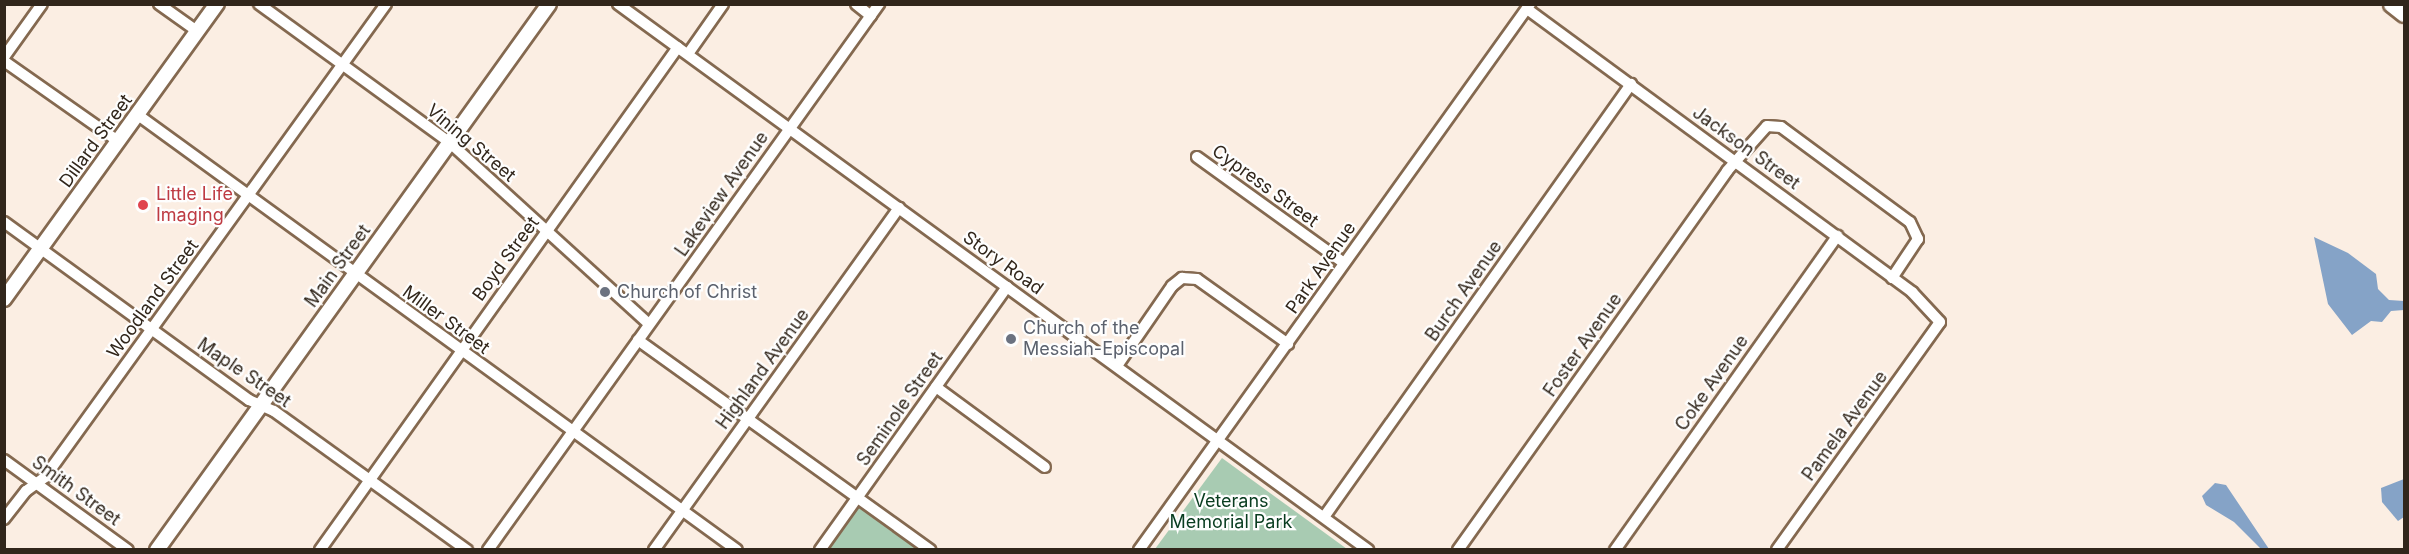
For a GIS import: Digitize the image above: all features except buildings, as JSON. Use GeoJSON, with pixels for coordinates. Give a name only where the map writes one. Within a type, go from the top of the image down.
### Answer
{"type":"FeatureCollection","features":[{"type":"Feature","properties":{"kind":"highway"},"geometry":{"type":"LineString","coordinates":[[2391,4],[2404,14]]}},
{"type":"Feature","properties":{"kind":"main road","name":"Dillard Street"},"geometry":{"type":"LineString","coordinates":[[4,299],[217,4]]}},
{"type":"Feature","properties":{"kind":"main road","name":"Main Street"},"geometry":{"type":"LineString","coordinates":[[157,549],[549,4]]}},
{"type":"Feature","properties":{"kind":"street"},"geometry":{"type":"LineString","coordinates":[[42,4],[4,59],[118,141]]}},
{"type":"Feature","properties":{"kind":"street"},"geometry":{"type":"LineString","coordinates":[[159,4],[197,32]]}},
{"type":"Feature","properties":{"kind":"street","name":"Vining Street"},"geometry":{"type":"LineString","coordinates":[[259,4],[449,142],[649,324]]}},
{"type":"Feature","properties":{"kind":"street","name":"Woodland Street"},"geometry":{"type":"LineString","coordinates":[[4,519],[36,483],[45,477],[386,4]]}},
{"type":"Feature","properties":{"kind":"street","name":"Story Road"},"geometry":{"type":"LineString","coordinates":[[618,4],[1368,549]]}},
{"type":"Feature","properties":{"kind":"street"},"geometry":{"type":"LineString","coordinates":[[688,54],[723,4]]}},
{"type":"Feature","properties":{"kind":"street"},"geometry":{"type":"LineString","coordinates":[[856,4],[871,16]]}},
{"type":"Feature","properties":{"kind":"street","name":"Lakeview Avenue"},"geometry":{"type":"LineString","coordinates":[[488,549],[879,4]]}},
{"type":"Feature","properties":{"kind":"street","name":"Jackson Street"},"geometry":{"type":"LineString","coordinates":[[1528,7],[1892,278],[1940,322]]}},
{"type":"Feature","properties":{"kind":"street","name":"Park Avenue"},"geometry":{"type":"LineString","coordinates":[[1139,549],[1528,7]]}},
{"type":"Feature","properties":{"kind":"street","name":"Boyd Street"},"geometry":{"type":"LineString","coordinates":[[320,549],[678,47]]}},
{"type":"Feature","properties":{"kind":"street","name":"Burch Avenue"},"geometry":{"type":"LineString","coordinates":[[1323,517],[1630,84]]}},
{"type":"Feature","properties":{"kind":"street","name":"Miller Street"},"geometry":{"type":"LineString","coordinates":[[138,115],[354,274],[737,549]]}},
{"type":"Feature","properties":{"kind":"street","name":"Foster Avenue"},"geometry":{"type":"LineString","coordinates":[[1458,549],[1736,161],[1760,131],[1773,124],[1910,222],[1918,239],[1892,278]]}},
{"type":"Feature","properties":{"kind":"street","name":"Cypress Street"},"geometry":{"type":"LineString","coordinates":[[1197,157],[1344,263]]}},
{"type":"Feature","properties":{"kind":"street","name":"Highland Avenue"},"geometry":{"type":"LineString","coordinates":[[654,549],[899,208]]}},
{"type":"Feature","properties":{"kind":"street","name":"Maple Street"},"geometry":{"type":"LineString","coordinates":[[4,222],[152,329],[467,549]]}},
{"type":"Feature","properties":{"kind":"street","name":"Coke Avenue"},"geometry":{"type":"LineString","coordinates":[[1615,549],[1837,236]]}},
{"type":"Feature","properties":{"kind":"street"},"geometry":{"type":"LineString","coordinates":[[1117,366],[1172,286],[1182,278],[1197,279],[1288,344]]}},
{"type":"Feature","properties":{"kind":"street","name":"Seminole Street"},"geometry":{"type":"LineString","coordinates":[[820,549],[1007,287]]}},
{"type":"Feature","properties":{"kind":"street","name":"Pamela Avenue"},"geometry":{"type":"LineString","coordinates":[[1777,549],[1940,322]]}},
{"type":"Feature","properties":{"kind":"street"},"geometry":{"type":"LineString","coordinates":[[638,340],[930,549]]}},
{"type":"Feature","properties":{"kind":"street"},"geometry":{"type":"LineString","coordinates":[[936,387],[1045,467]]}},
{"type":"Feature","properties":{"kind":"street","name":"Smith Street"},"geometry":{"type":"LineString","coordinates":[[4,460],[128,549]]}},
{"type":"Feature","properties":{"kind":"green space","name":"Veterans Memorial Park"},"geometry":{"type":"Polygon","coordinates":[[[1222,458],[1347,549],[1155,549],[1222,458]]]}},
{"type":"Feature","properties":{"kind":"green space"},"geometry":{"type":"Polygon","coordinates":[[[859,505],[920,549],[827,550],[859,505]]]}},
{"type":"Feature","properties":{"kind":"water"},"geometry":{"type":"Polygon","coordinates":[[[2314,237],[2348,253],[2376,274],[2378,289],[2389,300],[2404,301],[2404,310],[2391,311],[2382,322],[2371,321],[2352,335],[2328,304],[2314,237]]]}},
{"type":"Feature","properties":{"kind":"water"},"geometry":{"type":"Polygon","coordinates":[[[2404,479],[2404,517],[2398,521],[2382,502],[2381,488],[2404,479]]]}},
{"type":"Feature","properties":{"kind":"water"},"geometry":{"type":"Polygon","coordinates":[[[2215,483],[2226,485],[2269,549],[2261,549],[2234,522],[2206,505],[2202,496],[2215,483]]]}},
{"type":"Feature","properties":{"kind":"place","name":"Little Life Imaging"},"geometry":{"type":"Point","coordinates":[143,205]}},
{"type":"Feature","properties":{"kind":"place","name":"Church of Christ"},"geometry":{"type":"Point","coordinates":[605,292]}},
{"type":"Feature","properties":{"kind":"place","name":"Church of the Messiah-Episcopal"},"geometry":{"type":"Point","coordinates":[1011,339]}}]}
